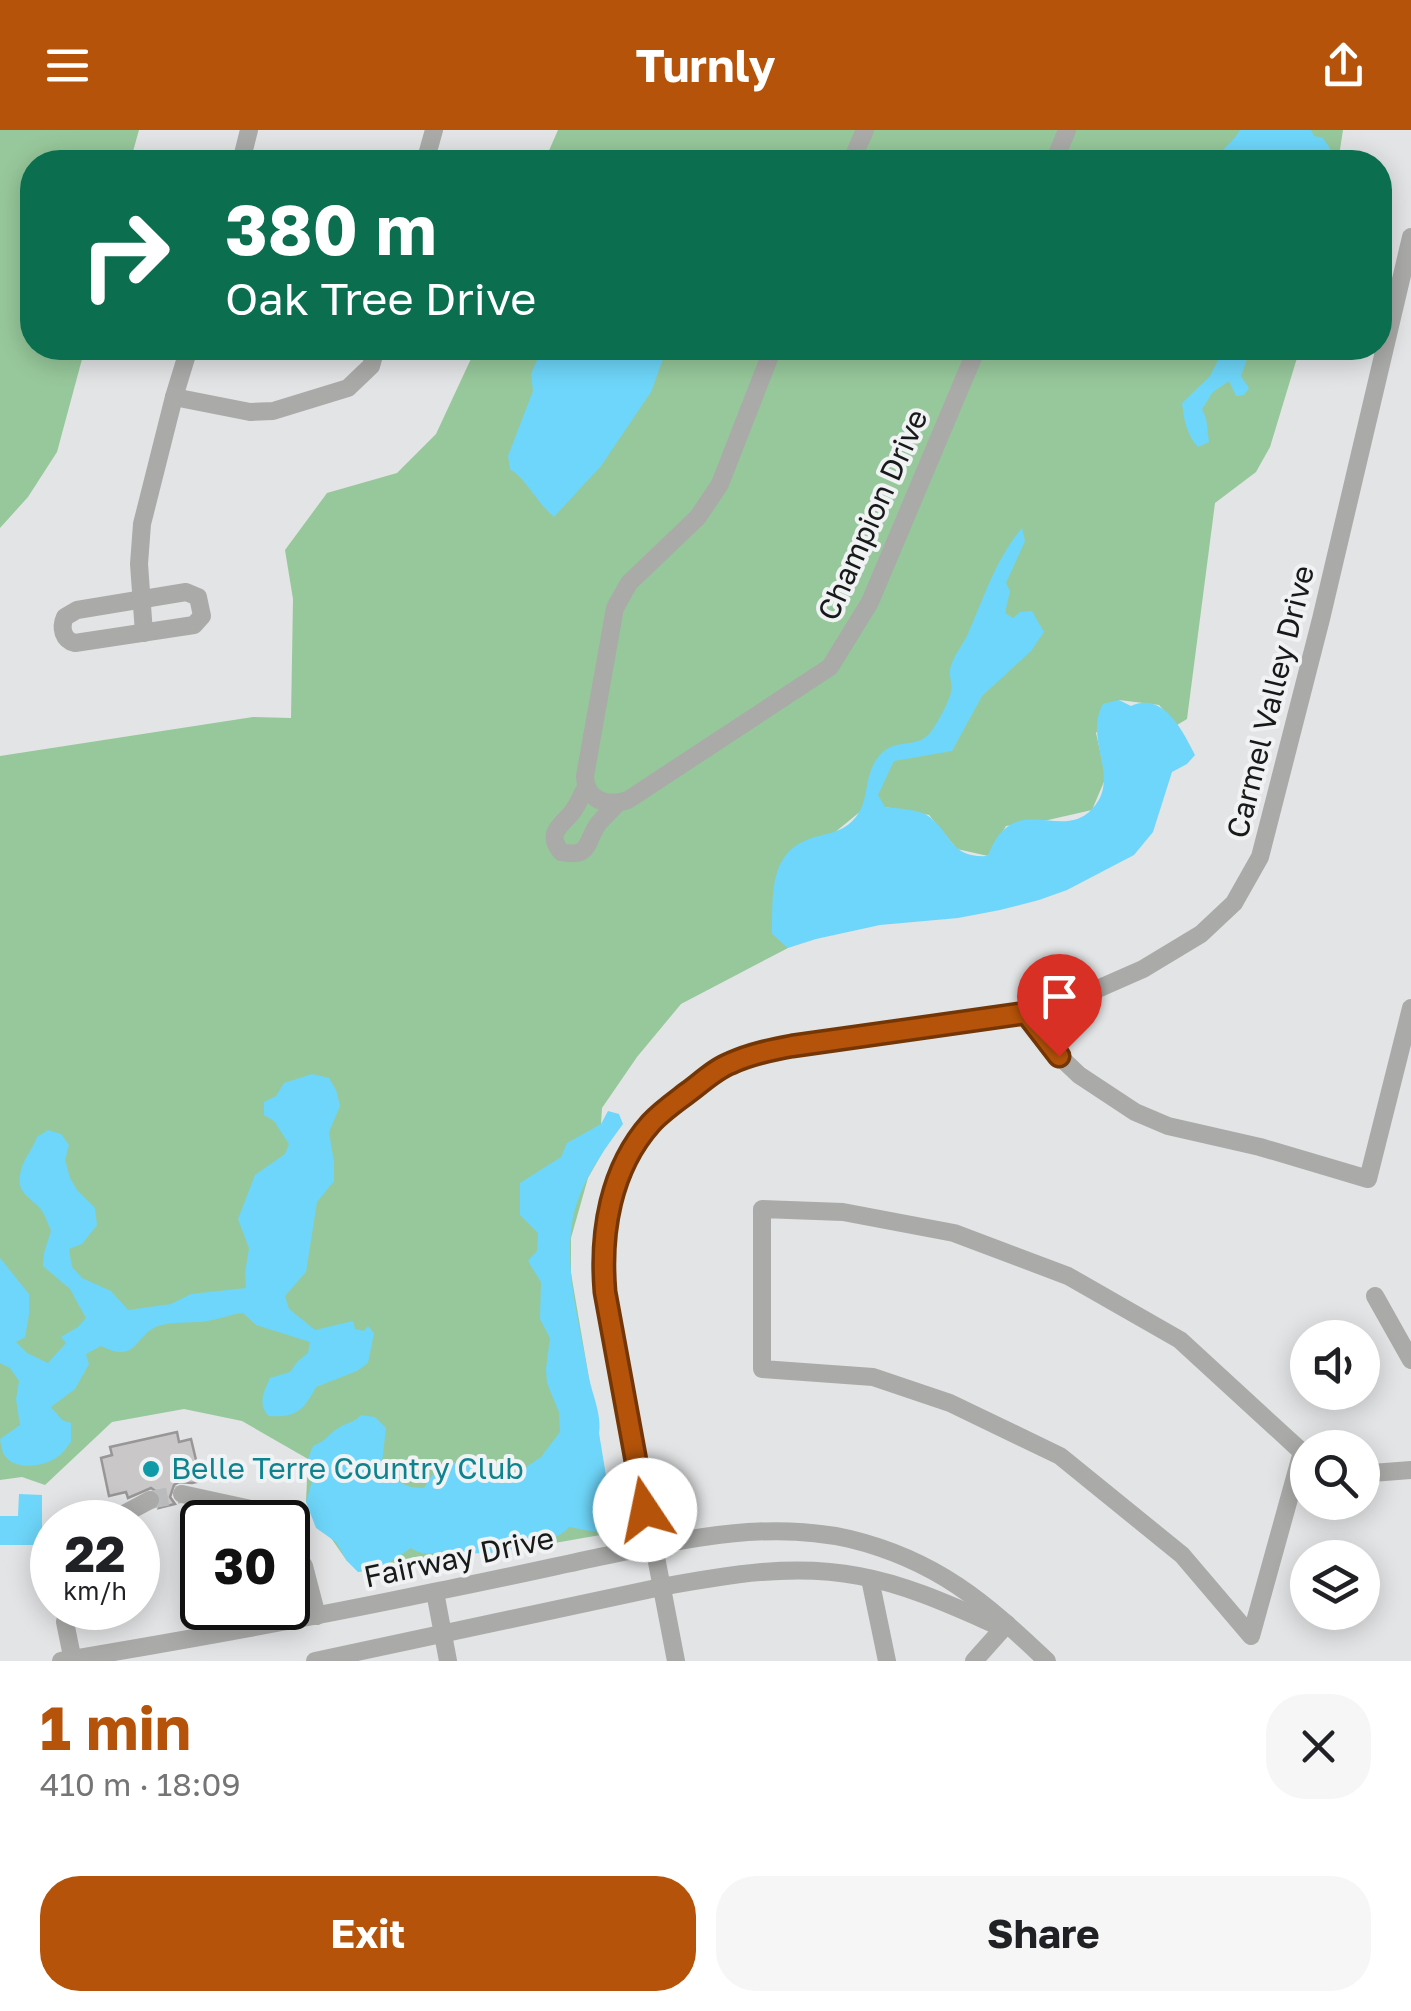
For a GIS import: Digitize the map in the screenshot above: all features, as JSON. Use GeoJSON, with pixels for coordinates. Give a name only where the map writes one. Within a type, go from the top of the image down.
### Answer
{"type":"FeatureCollection","features":[{"type":"Feature","properties":{"kind":"street","name":"Carmel Valley Drive"},"geometry":{"type":"LineString","coordinates":[[1392,319],[1411,237]]}},
{"type":"Feature","properties":{"kind":"street"},"geometry":{"type":"LineString","coordinates":[[144,633],[138,545],[185,360]]}},
{"type":"Feature","properties":{"kind":"street"},"geometry":{"type":"LineString","coordinates":[[174,397],[250,412],[273,411],[348,388],[373,360]]}},
{"type":"Feature","properties":{"kind":"street"},"geometry":{"type":"LineString","coordinates":[[617,804],[605,803],[589,794],[584,776],[615,608],[629,583],[698,518],[720,484],[768,360]]}},
{"type":"Feature","properties":{"kind":"street","name":"Champion Drive"},"geometry":{"type":"LineString","coordinates":[[617,804],[830,667],[870,602],[971,360]]}},
{"type":"Feature","properties":{"kind":"street","name":"Carmel Valley Drive"},"geometry":{"type":"LineString","coordinates":[[676,1661],[602,1263],[608,1214],[625,1162],[652,1121],[727,1064],[792,1046],[1026,1013],[1068,1002],[1143,970],[1201,934],[1234,902],[1260,857],[1322,620],[1382,360]]}},
{"type":"Feature","properties":{"kind":"street"},"geometry":{"type":"LineString","coordinates":[[186,592],[198,597],[202,616],[194,625],[144,633],[75,644],[68,641],[63,631],[64,616],[186,592]]}},
{"type":"Feature","properties":{"kind":"street"},"geometry":{"type":"LineString","coordinates":[[589,794],[558,826],[555,845],[561,852],[583,852],[599,823],[617,804]]}},
{"type":"Feature","properties":{"kind":"street"},"geometry":{"type":"LineString","coordinates":[[1026,1013],[1079,1076],[1136,1112],[1168,1126],[1260,1146],[1368,1179],[1411,1008]]}},
{"type":"Feature","properties":{"kind":"street"},"geometry":{"type":"LineString","coordinates":[[762,1209],[842,1212],[954,1234],[1068,1276],[1180,1340],[1305,1453],[1251,1636],[1182,1555],[1060,1456],[950,1402],[873,1377],[762,1369],[762,1209]]}},
{"type":"Feature","properties":{"kind":"street"},"geometry":{"type":"LineString","coordinates":[[1374,1296],[1411,1360]]}},
{"type":"Feature","properties":{"kind":"street"},"geometry":{"type":"LineString","coordinates":[[1380,1472],[1411,1470]]}},
{"type":"Feature","properties":{"kind":"street"},"geometry":{"type":"LineString","coordinates":[[182,1494],[208,1500]]}},
{"type":"Feature","properties":{"kind":"street","name":"Fairway Drive"},"geometry":{"type":"LineString","coordinates":[[69,1660],[124,1656],[652,1546],[746,1532],[798,1530],[850,1539],[928,1567],[970,1592],[1047,1661]]}},
{"type":"Feature","properties":{"kind":"street","name":"Fairway Drive"},"geometry":{"type":"LineString","coordinates":[[315,1661],[661,1587],[781,1570],[870,1579],[1010,1630]]}},
{"type":"Feature","properties":{"kind":"street"},"geometry":{"type":"LineString","coordinates":[[870,1579],[887,1661]]}},
{"type":"Feature","properties":{"kind":"street"},"geometry":{"type":"LineString","coordinates":[[310,1589],[317,1616]]}},
{"type":"Feature","properties":{"kind":"street"},"geometry":{"type":"LineString","coordinates":[[435,1592],[448,1661]]}},
{"type":"Feature","properties":{"kind":"street"},"geometry":{"type":"LineString","coordinates":[[66,1630],[69,1660]]}},
{"type":"Feature","properties":{"kind":"street"},"geometry":{"type":"LineString","coordinates":[[974,1661],[1010,1630]]}},
{"type":"Feature","properties":{"kind":"green space"},"geometry":{"type":"Polygon","coordinates":[[[0,130],[139,130],[133,150],[20,150],[20,360],[82,360],[57,452],[28,497],[0,528],[0,130]]]}},
{"type":"Feature","properties":{"kind":"green space"},"geometry":{"type":"Polygon","coordinates":[[[558,130],[1343,130],[1340,150],[549,150],[558,130]]]}},
{"type":"Feature","properties":{"kind":"green space","name":"Belle Terre Country Club"},"geometry":{"type":"Polygon","coordinates":[[[470,360],[1296,360],[1270,447],[1256,472],[1215,503],[1187,719],[1177,725],[1159,705],[1119,700],[1096,733],[1106,777],[1092,810],[1006,826],[988,856],[957,849],[929,815],[885,807],[861,811],[774,891],[788,948],[681,1004],[602,1108],[605,1148],[588,1178],[571,1238],[571,1273],[614,1525],[606,1534],[526,1548],[442,1553],[378,1570],[347,1561],[310,1508],[310,1500],[306,1500],[308,1459],[242,1421],[184,1409],[112,1422],[45,1485],[22,1477],[0,1480],[0,756],[253,717],[291,718],[293,599],[285,550],[327,493],[397,473],[436,434],[470,360]]]}},
{"type":"Feature","properties":{"kind":"water"},"geometry":{"type":"Polygon","coordinates":[[[1240,130],[1311,130],[1331,150],[1223,150],[1240,130]]]}},
{"type":"Feature","properties":{"kind":"water"},"geometry":{"type":"Polygon","coordinates":[[[537,360],[663,360],[651,392],[601,466],[554,517],[510,469],[508,456],[533,391],[531,374],[537,360]]]}},
{"type":"Feature","properties":{"kind":"water"},"geometry":{"type":"Polygon","coordinates":[[[1218,360],[1246,360],[1241,376],[1249,388],[1244,395],[1236,396],[1229,381],[1213,392],[1202,409],[1209,442],[1198,447],[1188,432],[1182,403],[1210,376],[1218,360]]]}},
{"type":"Feature","properties":{"kind":"water"},"geometry":{"type":"Polygon","coordinates":[[[1022,528],[1025,541],[1006,583],[1010,591],[1005,613],[1013,618],[1020,612],[1032,611],[1044,632],[1031,651],[982,696],[952,751],[894,761],[878,795],[885,807],[927,815],[967,854],[988,856],[998,836],[1010,825],[1024,820],[1066,821],[1080,818],[1092,809],[1104,785],[1097,731],[1103,704],[1119,700],[1131,706],[1153,704],[1170,716],[1195,755],[1172,772],[1153,832],[1134,855],[1039,900],[958,918],[880,925],[788,948],[772,934],[774,887],[782,861],[802,842],[850,823],[862,807],[869,775],[883,752],[925,738],[933,730],[950,696],[953,661],[997,566],[1022,528]]]}},
{"type":"Feature","properties":{"kind":"water"},"geometry":{"type":"Polygon","coordinates":[[[312,1074],[329,1078],[340,1106],[329,1132],[334,1181],[317,1202],[306,1272],[285,1296],[289,1309],[315,1330],[353,1321],[355,1329],[364,1331],[368,1326],[374,1333],[368,1363],[316,1387],[298,1411],[269,1416],[262,1403],[270,1378],[290,1372],[308,1353],[310,1342],[256,1325],[243,1313],[162,1325],[153,1328],[130,1350],[114,1351],[101,1346],[86,1354],[89,1364],[75,1389],[51,1407],[62,1420],[71,1423],[71,1442],[48,1462],[24,1466],[10,1461],[0,1439],[20,1425],[16,1399],[19,1381],[10,1368],[0,1363],[0,1258],[29,1294],[25,1337],[16,1342],[27,1353],[48,1363],[66,1343],[61,1337],[86,1318],[70,1289],[43,1266],[51,1231],[42,1210],[20,1186],[21,1170],[37,1137],[48,1130],[61,1134],[69,1145],[65,1160],[70,1178],[95,1208],[97,1225],[82,1244],[69,1249],[72,1267],[82,1278],[111,1291],[128,1310],[171,1304],[191,1294],[246,1288],[249,1248],[238,1219],[255,1175],[285,1154],[289,1144],[274,1121],[264,1115],[264,1102],[276,1096],[284,1083],[312,1074]]]}},
{"type":"Feature","properties":{"kind":"water"},"geometry":{"type":"Polygon","coordinates":[[[608,1111],[619,1114],[623,1124],[579,1197],[573,1218],[570,1262],[614,1525],[606,1534],[569,1527],[554,1537],[490,1553],[428,1554],[411,1548],[378,1570],[358,1572],[336,1542],[316,1528],[310,1500],[307,1500],[312,1481],[308,1459],[313,1446],[336,1430],[361,1415],[375,1417],[386,1428],[382,1462],[399,1482],[424,1488],[434,1473],[448,1463],[479,1462],[506,1475],[519,1472],[541,1457],[560,1432],[559,1412],[547,1383],[550,1338],[540,1319],[541,1282],[528,1261],[537,1251],[538,1233],[520,1215],[520,1183],[561,1157],[567,1143],[601,1124],[608,1111]]]}},
{"type":"Feature","properties":{"kind":"water"},"geometry":{"type":"Polygon","coordinates":[[[19,1494],[42,1495],[42,1500],[30,1500],[30,1545],[0,1545],[0,1516],[18,1516],[19,1494]]]}},
{"type":"Feature","properties":{"kind":"building","name":"Belle Terre Country Club"},"geometry":{"type":"Polygon","coordinates":[[[177,1432],[179,1442],[191,1439],[201,1481],[174,1485],[170,1497],[175,1504],[160,1508],[161,1495],[151,1488],[128,1498],[126,1492],[109,1496],[101,1458],[112,1455],[110,1447],[177,1432]]]}},
{"type":"Feature","properties":{"kind":"tunnel"},"geometry":{"type":"LineString","coordinates":[[150,1500],[182,1494]]}},
{"type":"Feature","properties":{"kind":"place","name":"Belle Terre Country Club"},"geometry":{"type":"Point","coordinates":[151,1469]}},
{"type":"Feature","properties":{"kind":"route"},"geometry":{"type":"LineString","coordinates":[[645,1510],[602,1263],[608,1214],[625,1162],[652,1121],[727,1064],[792,1046],[1026,1013],[1059,1056]]}}]}
